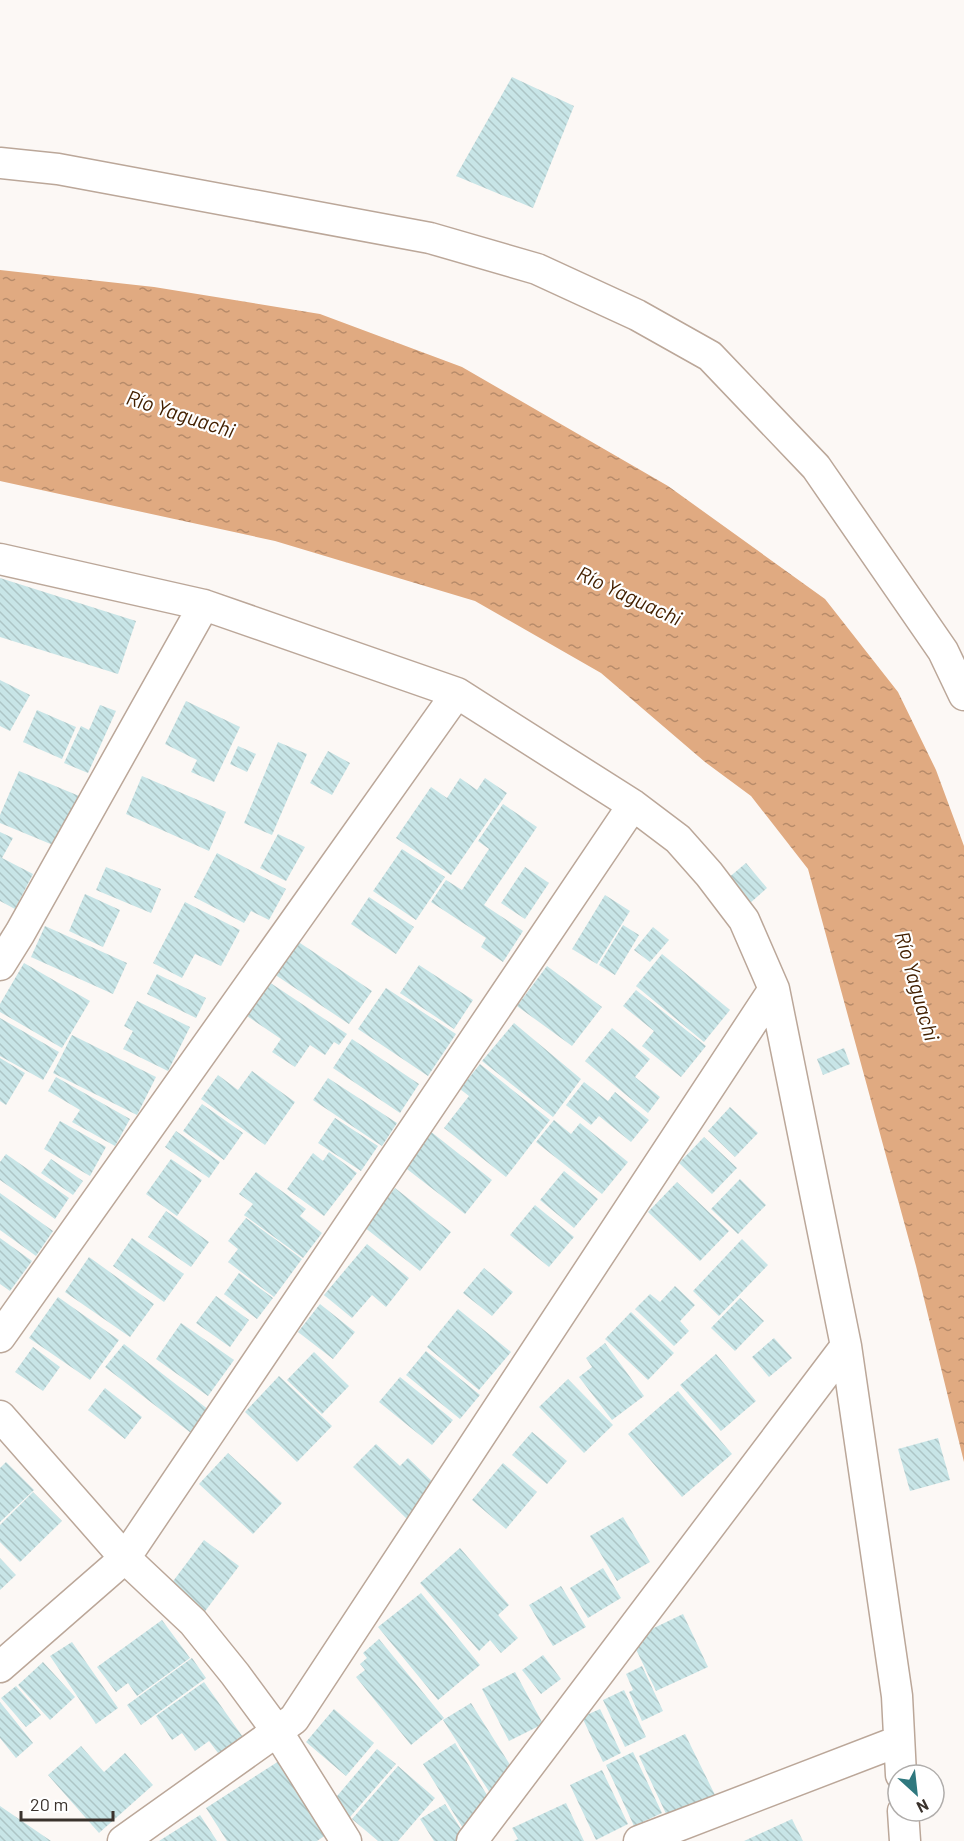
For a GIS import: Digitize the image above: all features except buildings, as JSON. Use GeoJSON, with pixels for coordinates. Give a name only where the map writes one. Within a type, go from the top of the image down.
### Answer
{"type":"FeatureCollection","features":[{"type":"Feature","properties":{"kind":"street"},"geometry":{"type":"LineString","coordinates":[[0,163],[58,169],[430,238],[537,269],[637,315],[710,356],[816,467],[943,651],[964,694]]}},
{"type":"Feature","properties":{"kind":"street"},"geometry":{"type":"LineString","coordinates":[[0,559],[204,605],[457,693],[633,805],[678,840],[709,874],[744,920],[774,989],[846,1346],[897,1696],[900,1763]]}},
{"type":"Feature","properties":{"kind":"street"},"geometry":{"type":"LineString","coordinates":[[0,965],[204,605]]}},
{"type":"Feature","properties":{"kind":"street"},"geometry":{"type":"LineString","coordinates":[[0,1337],[457,693]]}},
{"type":"Feature","properties":{"kind":"street"},"geometry":{"type":"LineString","coordinates":[[0,1667],[125,1558],[633,805]]}},
{"type":"Feature","properties":{"kind":"street"},"geometry":{"type":"LineString","coordinates":[[123,1841],[294,1719],[774,989]]}},
{"type":"Feature","properties":{"kind":"street"},"geometry":{"type":"LineString","coordinates":[[472,1841],[846,1346]]}},
{"type":"Feature","properties":{"kind":"street"},"geometry":{"type":"LineString","coordinates":[[0,1416],[125,1558],[193,1622],[277,1731],[346,1841]]}},
{"type":"Feature","properties":{"kind":"street"},"geometry":{"type":"LineString","coordinates":[[639,1841],[899,1741]]}},
{"type":"Feature","properties":{"kind":"street"},"geometry":{"type":"LineString","coordinates":[[904,1823],[905,1841]]}},
{"type":"Feature","properties":{"kind":"water","name":"Río Yaguachi"},"geometry":{"type":"Polygon","coordinates":[[[0,270],[154,287],[320,314],[462,367],[668,486],[825,599],[898,692],[936,770],[964,846],[964,1462],[916,1266],[808,869],[751,796],[705,762],[601,673],[475,601],[275,541],[0,481],[0,270]]]}}]}
